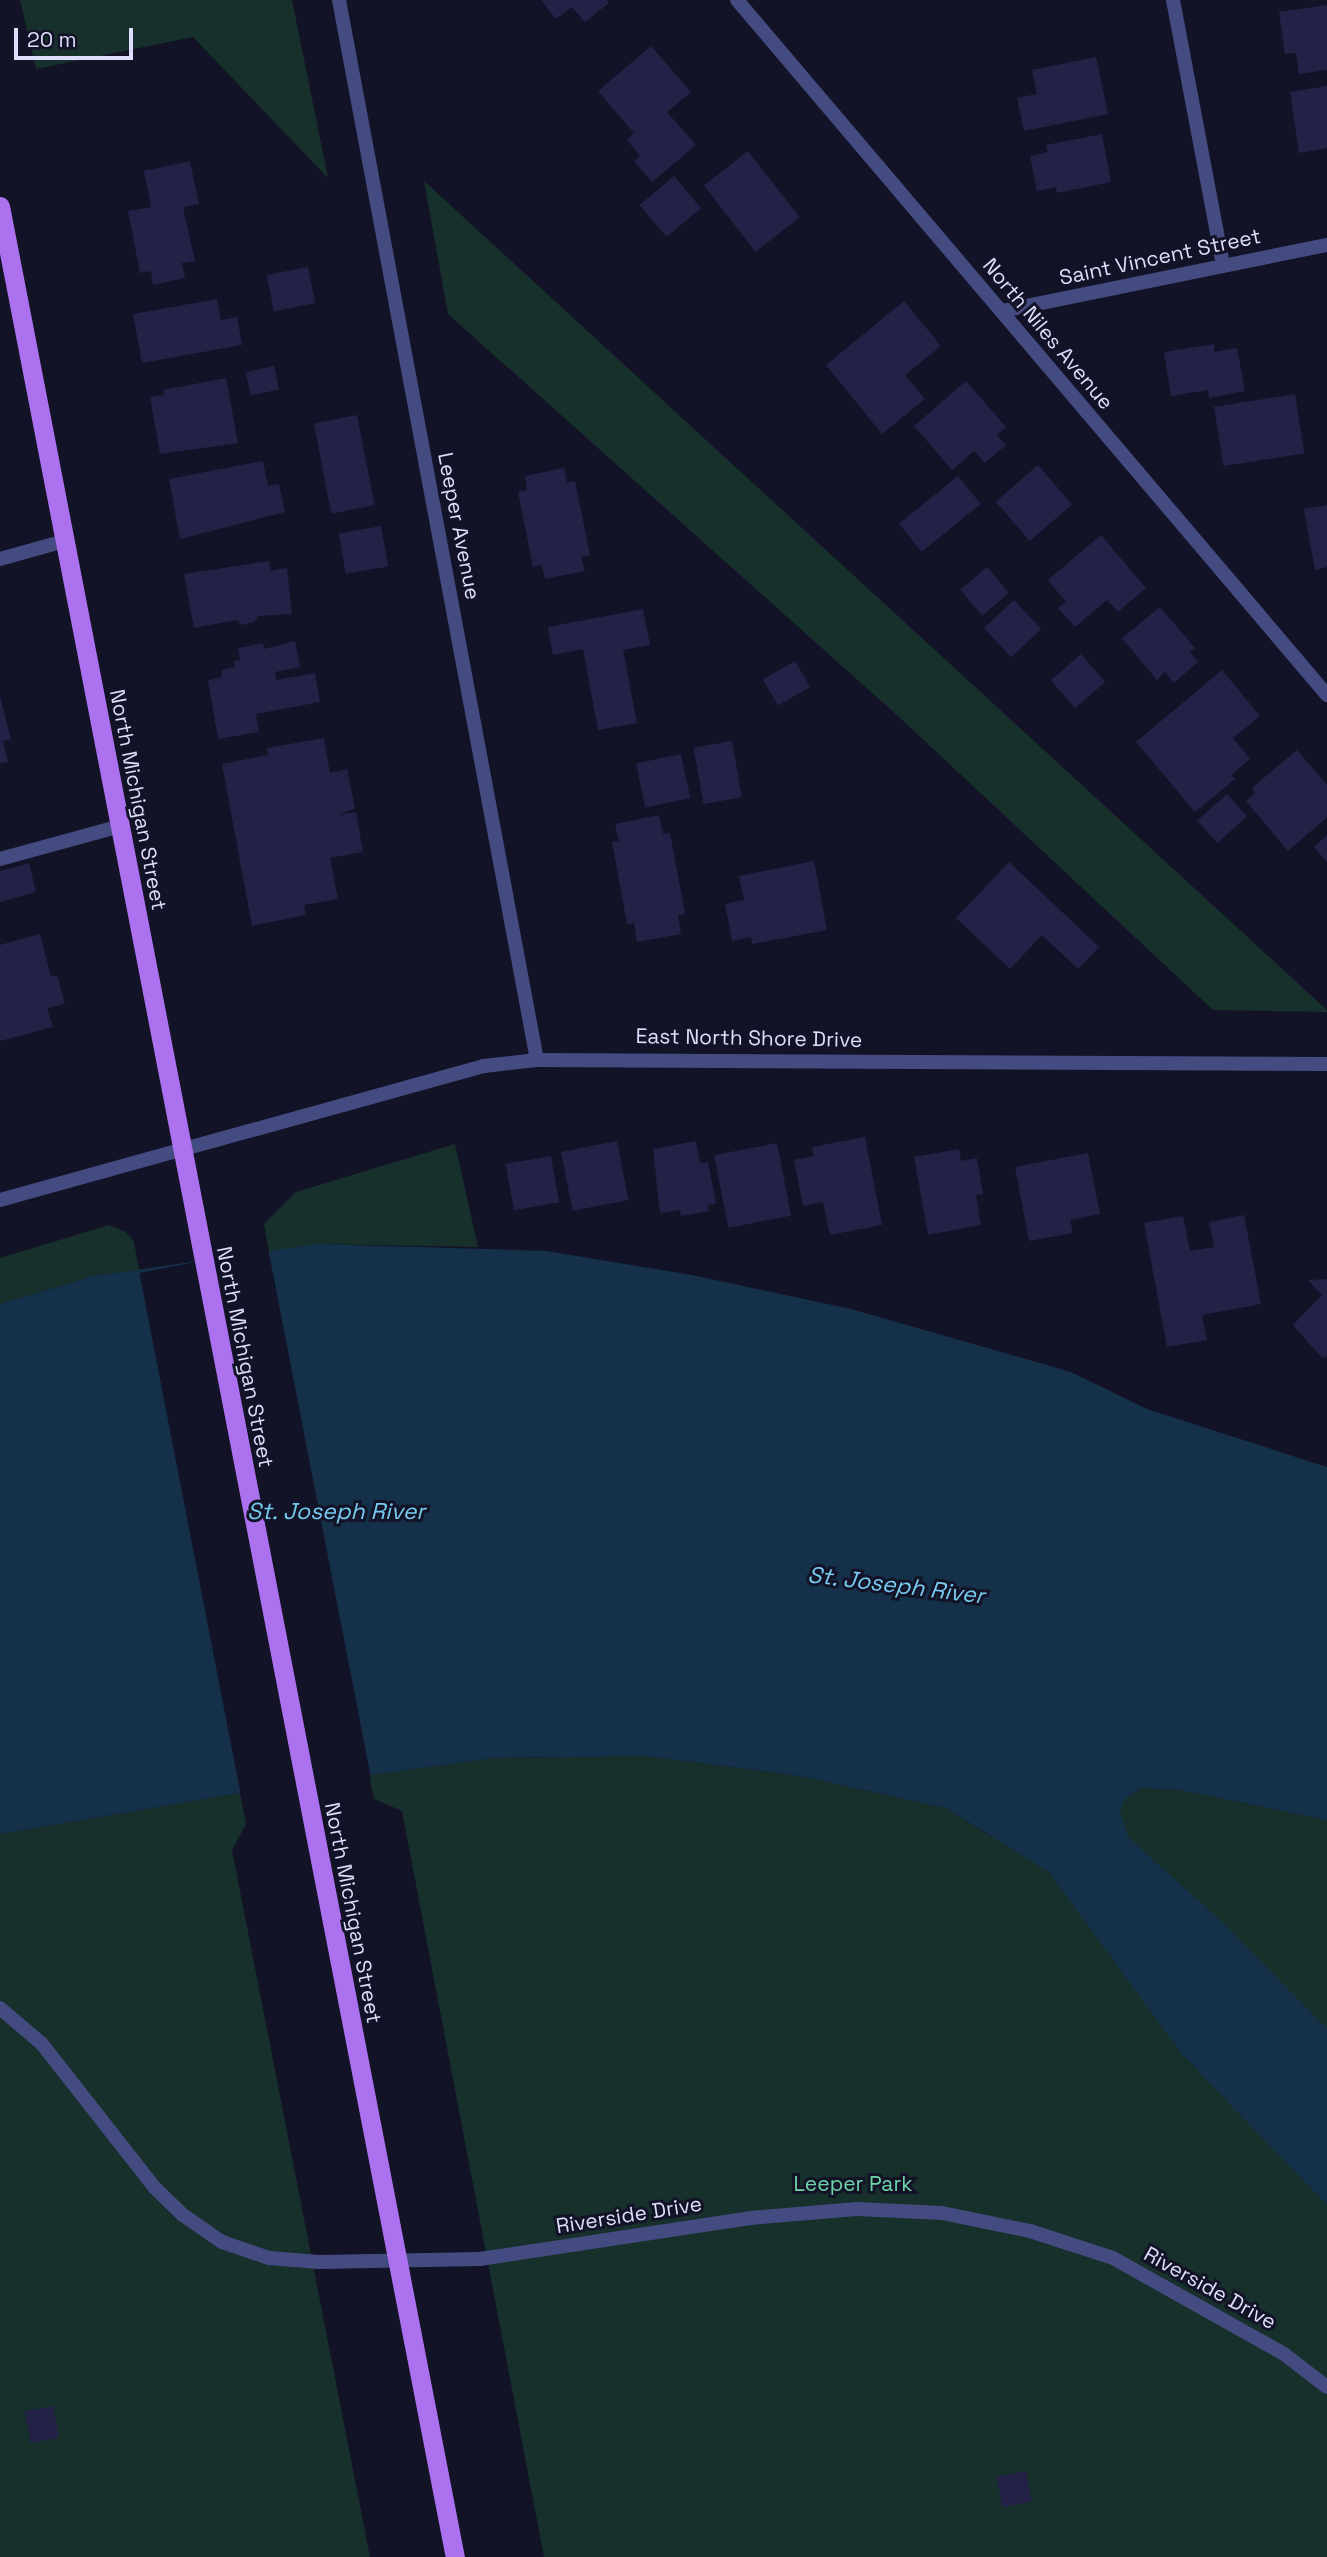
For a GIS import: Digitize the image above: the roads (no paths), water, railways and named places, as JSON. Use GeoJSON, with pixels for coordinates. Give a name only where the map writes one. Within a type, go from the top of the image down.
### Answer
{"type":"FeatureCollection","features":[{"type":"Feature","properties":{"kind":"main road","name":"North Michigan Street"},"geometry":{"type":"LineString","coordinates":[[0,206],[6,267],[121,826],[456,2557]]}},
{"type":"Feature","properties":{"kind":"street","name":"Leeper Avenue"},"geometry":{"type":"LineString","coordinates":[[339,0],[537,1060]]}},
{"type":"Feature","properties":{"kind":"street","name":"North Niles Avenue"},"geometry":{"type":"LineString","coordinates":[[737,0],[1327,695]]}},
{"type":"Feature","properties":{"kind":"street"},"geometry":{"type":"LineString","coordinates":[[1173,0],[1223,265]]}},
{"type":"Feature","properties":{"kind":"street","name":"Saint Vincent Street"},"geometry":{"type":"LineString","coordinates":[[1002,311],[1327,245]]}},
{"type":"Feature","properties":{"kind":"street"},"geometry":{"type":"LineString","coordinates":[[0,559],[64,541]]}},
{"type":"Feature","properties":{"kind":"street"},"geometry":{"type":"LineString","coordinates":[[0,859],[121,826]]}},
{"type":"Feature","properties":{"kind":"street","name":"East North Shore Drive"},"geometry":{"type":"LineString","coordinates":[[0,1200],[181,1147],[484,1066],[537,1060],[1327,1064]]}},
{"type":"Feature","properties":{"kind":"street","name":"Riverside Drive"},"geometry":{"type":"LineString","coordinates":[[0,2008],[42,2044],[79,2087],[155,2188],[222,2242],[269,2258],[398,2261],[480,2259],[750,2218],[830,2211],[942,2213],[1030,2231],[1113,2258],[1284,2354],[1327,2387]]}},
{"type":"Feature","properties":{"kind":"water","name":"St. Joseph River"},"geometry":{"type":"Polygon","coordinates":[[[317,1244],[547,1251],[692,1275],[851,1309],[1071,1372],[1147,1409],[1327,1467],[1327,1820],[1180,1790],[1142,1788],[1125,1799],[1120,1812],[1128,1837],[1222,1922],[1327,2029],[1327,2205],[1181,2053],[1049,1872],[946,1808],[800,1776],[646,1756],[494,1758],[240,1793],[0,1834],[0,1304],[94,1276],[317,1244]]]}},
{"type":"Feature","properties":{"kind":"park label","name":"Leeper Park"},"geometry":{"type":"Point","coordinates":[853,2184]}}]}
